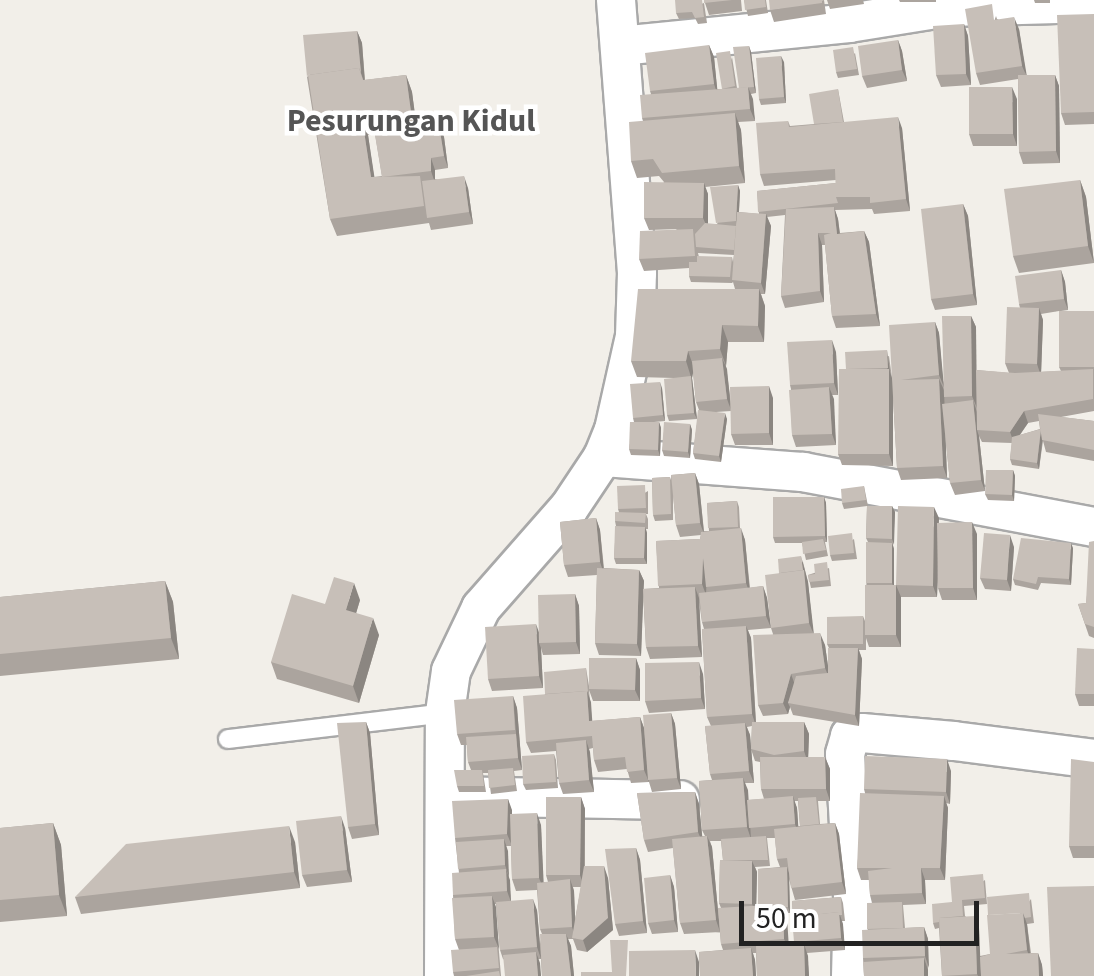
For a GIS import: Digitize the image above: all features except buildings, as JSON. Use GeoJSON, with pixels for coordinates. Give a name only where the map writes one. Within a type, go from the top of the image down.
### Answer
{"type":"FeatureCollection","features":[{"type":"Feature","properties":{"kind":"street"},"geometry":{"type":"LineString","coordinates":[[444,976],[446,796],[428,716],[481,608],[569,508],[602,457],[620,410],[636,336],[637,272],[616,0]]}},
{"type":"Feature","properties":{"kind":"street"},"geometry":{"type":"LineString","coordinates":[[620,46],[849,23],[949,7],[1094,3]]}},
{"type":"Feature","properties":{"kind":"street"},"geometry":{"type":"LineString","coordinates":[[602,457],[803,472],[1094,526]]}},
{"type":"Feature","properties":{"kind":"street"},"geometry":{"type":"LineString","coordinates":[[851,976],[853,897],[845,754],[850,736],[862,732],[935,739],[1094,760]]}},
{"type":"Feature","properties":{"kind":"street"},"geometry":{"type":"LineString","coordinates":[[446,796],[680,800]]}},
{"type":"Feature","properties":{"kind":"lane"},"geometry":{"type":"LineString","coordinates":[[228,739],[428,716]]}},
{"type":"Feature","properties":{"kind":"district","name":"Pesurungan Kidul"},"geometry":{"type":"Point","coordinates":[411,121]}}]}
